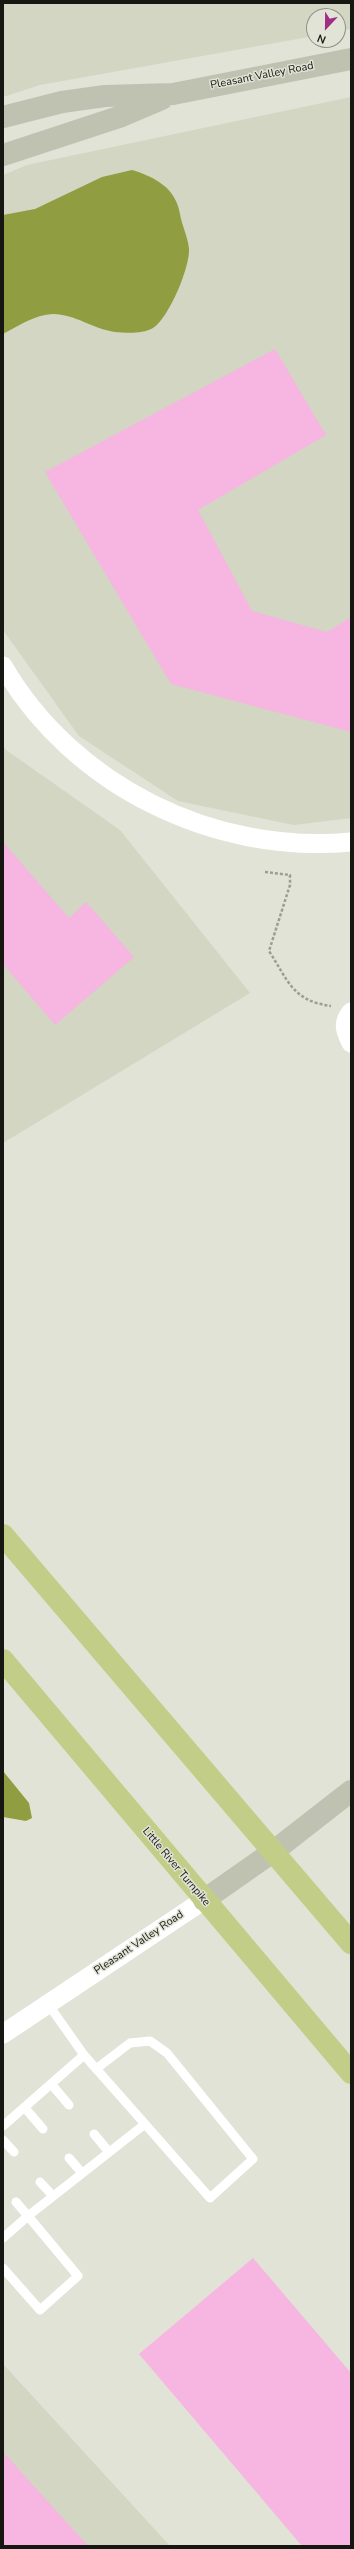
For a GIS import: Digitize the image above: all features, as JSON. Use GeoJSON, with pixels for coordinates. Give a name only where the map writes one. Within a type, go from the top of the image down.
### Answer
{"type":"FeatureCollection","features":[{"type":"Feature","properties":{"kind":"highway"},"geometry":{"type":"LineString","coordinates":[[3,1535],[351,1943]]}},
{"type":"Feature","properties":{"kind":"highway","name":"Little River Turnpike"},"geometry":{"type":"LineString","coordinates":[[3,1660],[351,2073]]}},
{"type":"Feature","properties":{"kind":"main road","name":"Pleasant Valley Road"},"geometry":{"type":"LineString","coordinates":[[3,117],[62,102],[105,96],[173,94],[351,59]]}},
{"type":"Feature","properties":{"kind":"main road","name":"Pleasant Valley Road"},"geometry":{"type":"LineString","coordinates":[[3,155],[122,116],[173,94]]}},
{"type":"Feature","properties":{"kind":"main road","name":"Pleasant Valley Road"},"geometry":{"type":"LineString","coordinates":[[204,1900],[274,1851],[351,1791]]}},
{"type":"Feature","properties":{"kind":"street"},"geometry":{"type":"LineString","coordinates":[[3,666],[36,714],[62,741],[89,765],[135,796],[183,818],[242,836],[278,842],[351,842]]}},
{"type":"Feature","properties":{"kind":"street"},"geometry":{"type":"LineString","coordinates":[[344,1009],[346,1019],[344,1030],[351,1043]]}},
{"type":"Feature","properties":{"kind":"street","name":"Pleasant Valley Road"},"geometry":{"type":"LineString","coordinates":[[3,2034],[204,1900]]}},
{"type":"Feature","properties":{"kind":"lane"},"geometry":{"type":"LineString","coordinates":[[48,2004],[84,2055],[96,2069],[144,2124],[210,2198],[253,2159],[166,2053],[150,2041],[130,2043],[96,2069]]}},
{"type":"Feature","properties":{"kind":"lane"},"geometry":{"type":"LineString","coordinates":[[3,2126],[52,2085],[84,2055]]}},
{"type":"Feature","properties":{"kind":"lane"},"geometry":{"type":"LineString","coordinates":[[52,2085],[69,2105]]}},
{"type":"Feature","properties":{"kind":"lane"},"geometry":{"type":"LineString","coordinates":[[24,2108],[42,2128]]}},
{"type":"Feature","properties":{"kind":"lane"},"geometry":{"type":"LineString","coordinates":[[3,2238],[28,2216],[144,2124]]}},
{"type":"Feature","properties":{"kind":"lane"},"geometry":{"type":"LineString","coordinates":[[94,2134],[109,2152]]}},
{"type":"Feature","properties":{"kind":"lane"},"geometry":{"type":"LineString","coordinates":[[3,2140],[14,2152]]}},
{"type":"Feature","properties":{"kind":"lane"},"geometry":{"type":"LineString","coordinates":[[69,2158],[82,2173]]}},
{"type":"Feature","properties":{"kind":"lane"},"geometry":{"type":"LineString","coordinates":[[40,2182],[53,2196]]}},
{"type":"Feature","properties":{"kind":"lane"},"geometry":{"type":"LineString","coordinates":[[3,2268],[40,2310],[78,2276],[16,2202]]}},
{"type":"Feature","properties":{"kind":"path"},"geometry":{"type":"LineString","coordinates":[[265,872],[290,875],[290,885],[269,951],[297,993],[317,1004],[344,1009]]}},
{"type":"Feature","properties":{"kind":"shaded area"},"geometry":{"type":"Polygon","coordinates":[[[3,3],[351,3],[351,29],[346,30],[346,8],[306,8],[306,37],[40,85],[3,97],[3,3]]]}},
{"type":"Feature","properties":{"kind":"shaded area"},"geometry":{"type":"Polygon","coordinates":[[[351,97],[351,818],[294,825],[178,801],[79,736],[3,630],[3,175],[27,165],[351,97]]]}},
{"type":"Feature","properties":{"kind":"shaded area"},"geometry":{"type":"Polygon","coordinates":[[[132,170],[149,176],[169,190],[178,205],[186,236],[189,249],[186,268],[177,292],[166,314],[153,328],[134,333],[115,332],[99,328],[69,316],[53,314],[33,318],[3,334],[3,215],[35,209],[102,177],[132,170]]]}},
{"type":"Feature","properties":{"kind":"shaded area"},"geometry":{"type":"Polygon","coordinates":[[[3,745],[6,750],[120,830],[250,993],[3,1143],[3,745]]]}},
{"type":"Feature","properties":{"kind":"shaded area"},"geometry":{"type":"Polygon","coordinates":[[[3,1771],[29,1803],[32,1818],[26,1821],[3,1817],[3,1771]]]}},
{"type":"Feature","properties":{"kind":"shaded area"},"geometry":{"type":"Polygon","coordinates":[[[3,2364],[48,2413],[170,2546],[3,2546],[3,2364]]]}},
{"type":"Feature","properties":{"kind":"building"},"geometry":{"type":"Polygon","coordinates":[[[275,349],[326,435],[198,510],[252,611],[327,632],[351,617],[351,732],[171,684],[45,472],[275,349]]]}},
{"type":"Feature","properties":{"kind":"building"},"geometry":{"type":"Polygon","coordinates":[[[3,842],[69,918],[86,902],[134,957],[55,1025],[3,964],[3,842]]]}},
{"type":"Feature","properties":{"kind":"building"},"geometry":{"type":"Polygon","coordinates":[[[253,2258],[351,2373],[351,2546],[302,2546],[139,2354],[253,2258]]]}},
{"type":"Feature","properties":{"kind":"building"},"geometry":{"type":"Polygon","coordinates":[[[3,2452],[88,2546],[3,2546],[3,2452]]]}}]}
